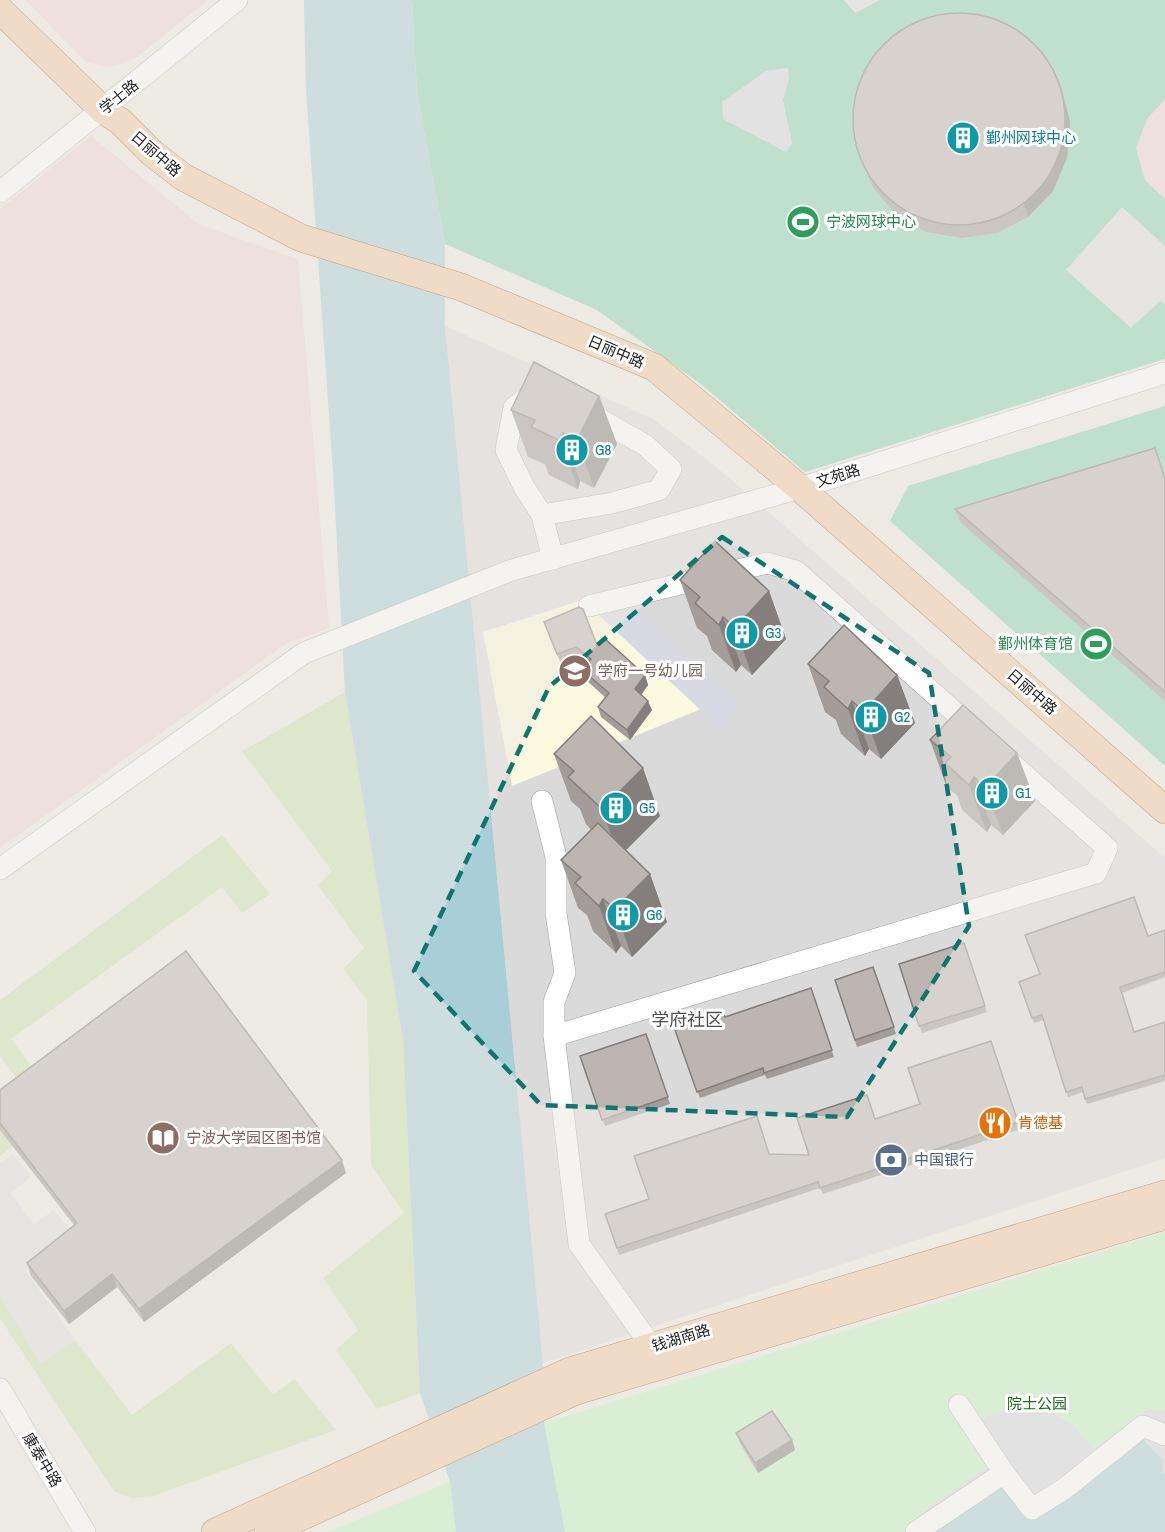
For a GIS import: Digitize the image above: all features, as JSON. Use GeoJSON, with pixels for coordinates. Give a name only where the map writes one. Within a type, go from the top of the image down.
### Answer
{"type":"FeatureCollection","features":[{"type":"Feature","properties":{"kind":"main road"},"geometry":{"type":"LineString","coordinates":[[14,0],[113,110]]}},
{"type":"Feature","properties":{"kind":"main road","name":"日丽中路"},"geometry":{"type":"LineString","coordinates":[[0,10],[113,110],[152,153],[183,177],[301,237],[461,286],[654,368],[801,488],[1165,810]]}},
{"type":"Feature","properties":{"kind":"main road","name":"钱湖南路"},"geometry":{"type":"LineString","coordinates":[[215,1532],[413,1454],[652,1347],[1165,1194]]}},
{"type":"Feature","properties":{"kind":"main road","name":"钱湖南路"},"geometry":{"type":"LineString","coordinates":[[573,1381],[1165,1216]]}},
{"type":"Feature","properties":{"kind":"main road","name":"钱湖南路"},"geometry":{"type":"LineString","coordinates":[[268,1532],[413,1454]]}},
{"type":"Feature","properties":{"kind":"street","name":"学士路"},"geometry":{"type":"LineString","coordinates":[[0,192],[113,110],[237,0]]}},
{"type":"Feature","properties":{"kind":"street","name":"文苑路"},"geometry":{"type":"LineString","coordinates":[[0,869],[304,653],[509,571],[801,488],[1165,373]]}},
{"type":"Feature","properties":{"kind":"street"},"geometry":{"type":"LineString","coordinates":[[551,393],[541,387],[514,408],[506,450],[524,487],[542,515],[553,559]]}},
{"type":"Feature","properties":{"kind":"street"},"geometry":{"type":"LineString","coordinates":[[542,515],[612,503],[659,490],[671,469],[645,445],[572,404]]}},
{"type":"Feature","properties":{"kind":"street"},"geometry":{"type":"LineString","coordinates":[[554,1036],[1096,873],[1107,848],[796,571],[767,563],[589,606]]}},
{"type":"Feature","properties":{"kind":"street"},"geometry":{"type":"LineString","coordinates":[[542,801],[556,857],[556,913],[565,973],[554,1002],[554,1036],[579,1244],[652,1347]]}},
{"type":"Feature","properties":{"kind":"street","name":"康泰中路"},"geometry":{"type":"LineString","coordinates":[[0,1389],[85,1532]]}},
{"type":"Feature","properties":{"kind":"street"},"geometry":{"type":"LineString","coordinates":[[959,1405],[1004,1473],[1032,1509],[1064,1490],[1143,1426],[1165,1435]]}},
{"type":"Feature","properties":{"kind":"street"},"geometry":{"type":"LineString","coordinates":[[916,1532],[1004,1473]]}},
{"type":"Feature","properties":{"kind":"highlighted area"},"geometry":{"type":"Polygon","coordinates":[[[722,537],[929,673],[969,926],[847,1117],[541,1105],[414,971],[549,687],[722,537]]]}},
{"type":"Feature","properties":{"kind":"shaded area"},"geometry":{"type":"Polygon","coordinates":[[[25,0],[208,0],[137,57],[110,68],[86,62],[25,0]]]}},
{"type":"Feature","properties":{"kind":"shaded area"},"geometry":{"type":"Polygon","coordinates":[[[844,0],[880,0],[855,13],[844,0]]]}},
{"type":"Feature","properties":{"kind":"shaded area"},"geometry":{"type":"Polygon","coordinates":[[[788,68],[789,79],[783,100],[792,143],[786,152],[723,119],[722,102],[766,71],[788,68]]]}},
{"type":"Feature","properties":{"kind":"shaded area"},"geometry":{"type":"Polygon","coordinates":[[[1165,99],[1165,199],[1145,180],[1136,148],[1147,119],[1165,99]]]}},
{"type":"Feature","properties":{"kind":"shaded area"},"geometry":{"type":"Polygon","coordinates":[[[91,136],[200,225],[298,259],[329,628],[287,643],[0,848],[0,209],[91,136]]]}},
{"type":"Feature","properties":{"kind":"shaded area"},"geometry":{"type":"Polygon","coordinates":[[[1122,207],[1165,246],[1165,304],[1160,301],[1131,328],[1066,270],[1122,207]]]}},
{"type":"Feature","properties":{"kind":"shaded area"},"geometry":{"type":"Polygon","coordinates":[[[445,326],[653,419],[720,470],[1165,858],[1165,1158],[543,1363],[445,326]]]}},
{"type":"Feature","properties":{"kind":"shaded area"},"geometry":{"type":"Polygon","coordinates":[[[624,597],[741,704],[722,730],[589,606],[624,597]]]}},
{"type":"Feature","properties":{"kind":"shaded area","name":"学府一号幼儿园"},"geometry":{"type":"Polygon","coordinates":[[[585,599],[701,709],[512,786],[483,632],[585,599]]]}},
{"type":"Feature","properties":{"kind":"shaded area"},"geometry":{"type":"Polygon","coordinates":[[[13,1154],[31,1177],[10,1193],[34,1224],[54,1210],[72,1233],[25,1270],[75,1340],[41,1364],[0,1295],[0,1163],[13,1154]]]}},
{"type":"Feature","properties":{"kind":"shaded area"},"geometry":{"type":"Polygon","coordinates":[[[1021,1406],[1048,1411],[1074,1425],[1093,1450],[1146,1410],[1165,1410],[1165,1474],[1074,1488],[939,1524],[927,1508],[993,1463],[969,1430],[988,1415],[1021,1406]]]}},
{"type":"Feature","properties":{"kind":"green space","name":"宁波网球中心"},"geometry":{"type":"Polygon","coordinates":[[[412,0],[1165,0],[1165,99],[1147,119],[1136,148],[1145,180],[1165,199],[1165,359],[805,472],[702,385],[597,310],[445,244],[417,93],[412,0]]]}},
{"type":"Feature","properties":{"kind":"green space","name":"鄞州体育馆"},"geometry":{"type":"Polygon","coordinates":[[[1165,406],[1165,766],[890,521],[908,486],[1165,406]]]}},
{"type":"Feature","properties":{"kind":"green space"},"geometry":{"type":"Polygon","coordinates":[[[345,692],[403,1040],[420,1393],[377,1409],[336,1350],[358,1330],[323,1278],[404,1213],[371,1165],[367,1000],[343,969],[364,948],[318,885],[332,871],[242,751],[345,692]]]}},
{"type":"Feature","properties":{"kind":"green space"},"geometry":{"type":"Polygon","coordinates":[[[222,835],[270,894],[242,913],[222,887],[11,1039],[36,1072],[21,1085],[0,1055],[0,1000],[222,835]]]}},
{"type":"Feature","properties":{"kind":"green space"},"geometry":{"type":"Polygon","coordinates":[[[0,1130],[13,1146],[0,1156],[0,1130]]]}},
{"type":"Feature","properties":{"kind":"green space","name":"院士公园"},"geometry":{"type":"Polygon","coordinates":[[[1165,1232],[1165,1532],[565,1532],[544,1423],[1165,1232]]]}},
{"type":"Feature","properties":{"kind":"green space"},"geometry":{"type":"Polygon","coordinates":[[[0,1295],[40,1363],[75,1340],[132,1415],[231,1343],[273,1395],[294,1379],[336,1430],[153,1496],[132,1498],[114,1491],[0,1318],[0,1295]]]}},
{"type":"Feature","properties":{"kind":"green space"},"geometry":{"type":"Polygon","coordinates":[[[450,1482],[456,1532],[327,1532],[450,1482]]]}},
{"type":"Feature","properties":{"kind":"water"},"geometry":{"type":"Polygon","coordinates":[[[304,0],[412,0],[417,93],[445,244],[445,326],[543,1363],[544,1423],[565,1532],[456,1532],[450,1482],[420,1393],[403,1040],[345,692],[333,471],[306,90],[304,0]]]}},
{"type":"Feature","properties":{"kind":"water"},"geometry":{"type":"Polygon","coordinates":[[[1140,1436],[1163,1460],[1165,1532],[927,1532],[998,1482],[1025,1516],[1140,1436]]]}},
{"type":"Feature","properties":{"kind":"building","name":"鄞州网球中心"},"geometry":{"type":"Polygon","coordinates":[[[949,13],[969,13],[1000,21],[1018,31],[1034,44],[1047,60],[1057,78],[1063,98],[1065,119],[1063,140],[1057,160],[1047,178],[1034,194],[1018,207],[1000,217],[969,225],[949,225],[918,217],[892,201],[877,186],[861,160],[853,129],[853,109],[861,78],[877,52],[892,37],[918,21],[949,13]]]}},
{"type":"Feature","properties":{"kind":"building"},"geometry":{"type":"Polygon","coordinates":[[[534,362],[599,396],[577,440],[563,433],[561,441],[531,427],[535,420],[511,410],[534,362]]]}},
{"type":"Feature","properties":{"kind":"building"},"geometry":{"type":"Polygon","coordinates":[[[1155,448],[1165,479],[1165,692],[955,509],[1155,448]]]}},
{"type":"Feature","properties":{"kind":"building"},"geometry":{"type":"Polygon","coordinates":[[[715,541],[769,591],[735,628],[723,617],[719,625],[695,603],[700,597],[680,580],[715,541]]]}},
{"type":"Feature","properties":{"kind":"building"},"geometry":{"type":"Polygon","coordinates":[[[579,607],[583,609],[597,645],[604,638],[645,675],[635,689],[648,701],[627,730],[598,707],[609,693],[582,670],[591,659],[576,647],[557,654],[544,622],[579,607]]]}},
{"type":"Feature","properties":{"kind":"building"},"geometry":{"type":"Polygon","coordinates":[[[844,625],[897,675],[864,712],[852,701],[848,709],[824,687],[829,681],[808,664],[844,625]]]}},
{"type":"Feature","properties":{"kind":"building"},"geometry":{"type":"Polygon","coordinates":[[[963,705],[1017,753],[985,788],[974,777],[969,785],[945,763],[951,757],[930,740],[963,705]]]}},
{"type":"Feature","properties":{"kind":"building"},"geometry":{"type":"Polygon","coordinates":[[[591,716],[643,768],[602,809],[568,777],[574,771],[554,754],[591,716]]]}},
{"type":"Feature","properties":{"kind":"building"},"geometry":{"type":"Polygon","coordinates":[[[598,823],[650,874],[615,909],[603,899],[599,906],[575,883],[581,877],[561,860],[598,823]]]}},
{"type":"Feature","properties":{"kind":"building"},"geometry":{"type":"Polygon","coordinates":[[[1134,897],[1148,936],[1165,930],[1165,972],[1120,987],[1134,1032],[1165,1022],[1165,1075],[1085,1099],[1082,1087],[1066,1092],[1042,1015],[1032,1018],[1019,982],[1040,974],[1025,935],[1134,897]]]}},
{"type":"Feature","properties":{"kind":"building"},"geometry":{"type":"Polygon","coordinates":[[[964,943],[985,1006],[919,1026],[899,964],[964,943]]]}},
{"type":"Feature","properties":{"kind":"building","name":"宁波大学园区图书馆"},"geometry":{"type":"Polygon","coordinates":[[[186,951],[342,1160],[139,1309],[112,1274],[64,1311],[27,1263],[77,1223],[0,1123],[0,1090],[186,951]]]}},
{"type":"Feature","properties":{"kind":"building"},"geometry":{"type":"Polygon","coordinates":[[[873,967],[894,1027],[855,1040],[835,980],[873,967]]]}},
{"type":"Feature","properties":{"kind":"building"},"geometry":{"type":"Polygon","coordinates":[[[811,988],[832,1050],[764,1073],[763,1068],[697,1092],[675,1030],[723,1012],[725,1017],[811,988]]]}},
{"type":"Feature","properties":{"kind":"building"},"geometry":{"type":"Polygon","coordinates":[[[646,1034],[668,1097],[602,1120],[580,1056],[646,1034]]]}},
{"type":"Feature","properties":{"kind":"building"},"geometry":{"type":"Polygon","coordinates":[[[991,1041],[1018,1122],[820,1188],[818,1182],[617,1248],[605,1214],[649,1199],[634,1156],[757,1116],[769,1154],[809,1155],[797,1118],[867,1095],[875,1119],[920,1104],[908,1068],[991,1041]]]}},
{"type":"Feature","properties":{"kind":"building"},"geometry":{"type":"Polygon","coordinates":[[[772,1411],[792,1440],[755,1463],[736,1433],[772,1411]]]}},
{"type":"Feature","properties":{"kind":"place","name":"鄞州网球中心"},"geometry":{"type":"Point","coordinates":[963,138]}},
{"type":"Feature","properties":{"kind":"place","name":"宁波网球中心"},"geometry":{"type":"Point","coordinates":[803,222]}},
{"type":"Feature","properties":{"kind":"place","name":"G8"},"geometry":{"type":"Point","coordinates":[572,450]}},
{"type":"Feature","properties":{"kind":"place","name":"G3"},"geometry":{"type":"Point","coordinates":[742,633]}},
{"type":"Feature","properties":{"kind":"place","name":"鄞州体育馆"},"geometry":{"type":"Point","coordinates":[1096,644]}},
{"type":"Feature","properties":{"kind":"place","name":"学府一号幼儿园"},"geometry":{"type":"Point","coordinates":[575,671]}},
{"type":"Feature","properties":{"kind":"place","name":"G2"},"geometry":{"type":"Point","coordinates":[871,717]}},
{"type":"Feature","properties":{"kind":"place","name":"G1"},"geometry":{"type":"Point","coordinates":[992,793]}},
{"type":"Feature","properties":{"kind":"place","name":"G5"},"geometry":{"type":"Point","coordinates":[616,808]}},
{"type":"Feature","properties":{"kind":"place","name":"G6"},"geometry":{"type":"Point","coordinates":[623,915]}},
{"type":"Feature","properties":{"kind":"place","name":"肯德基"},"geometry":{"type":"Point","coordinates":[995,1123]}},
{"type":"Feature","properties":{"kind":"place","name":"宁波大学园区图书馆"},"geometry":{"type":"Point","coordinates":[163,1138]}},
{"type":"Feature","properties":{"kind":"place","name":"中国银行"},"geometry":{"type":"Point","coordinates":[891,1160]}},
{"type":"Feature","properties":{"kind":"district","name":"学府社区"},"geometry":{"type":"Point","coordinates":[687,1020]}}]}
